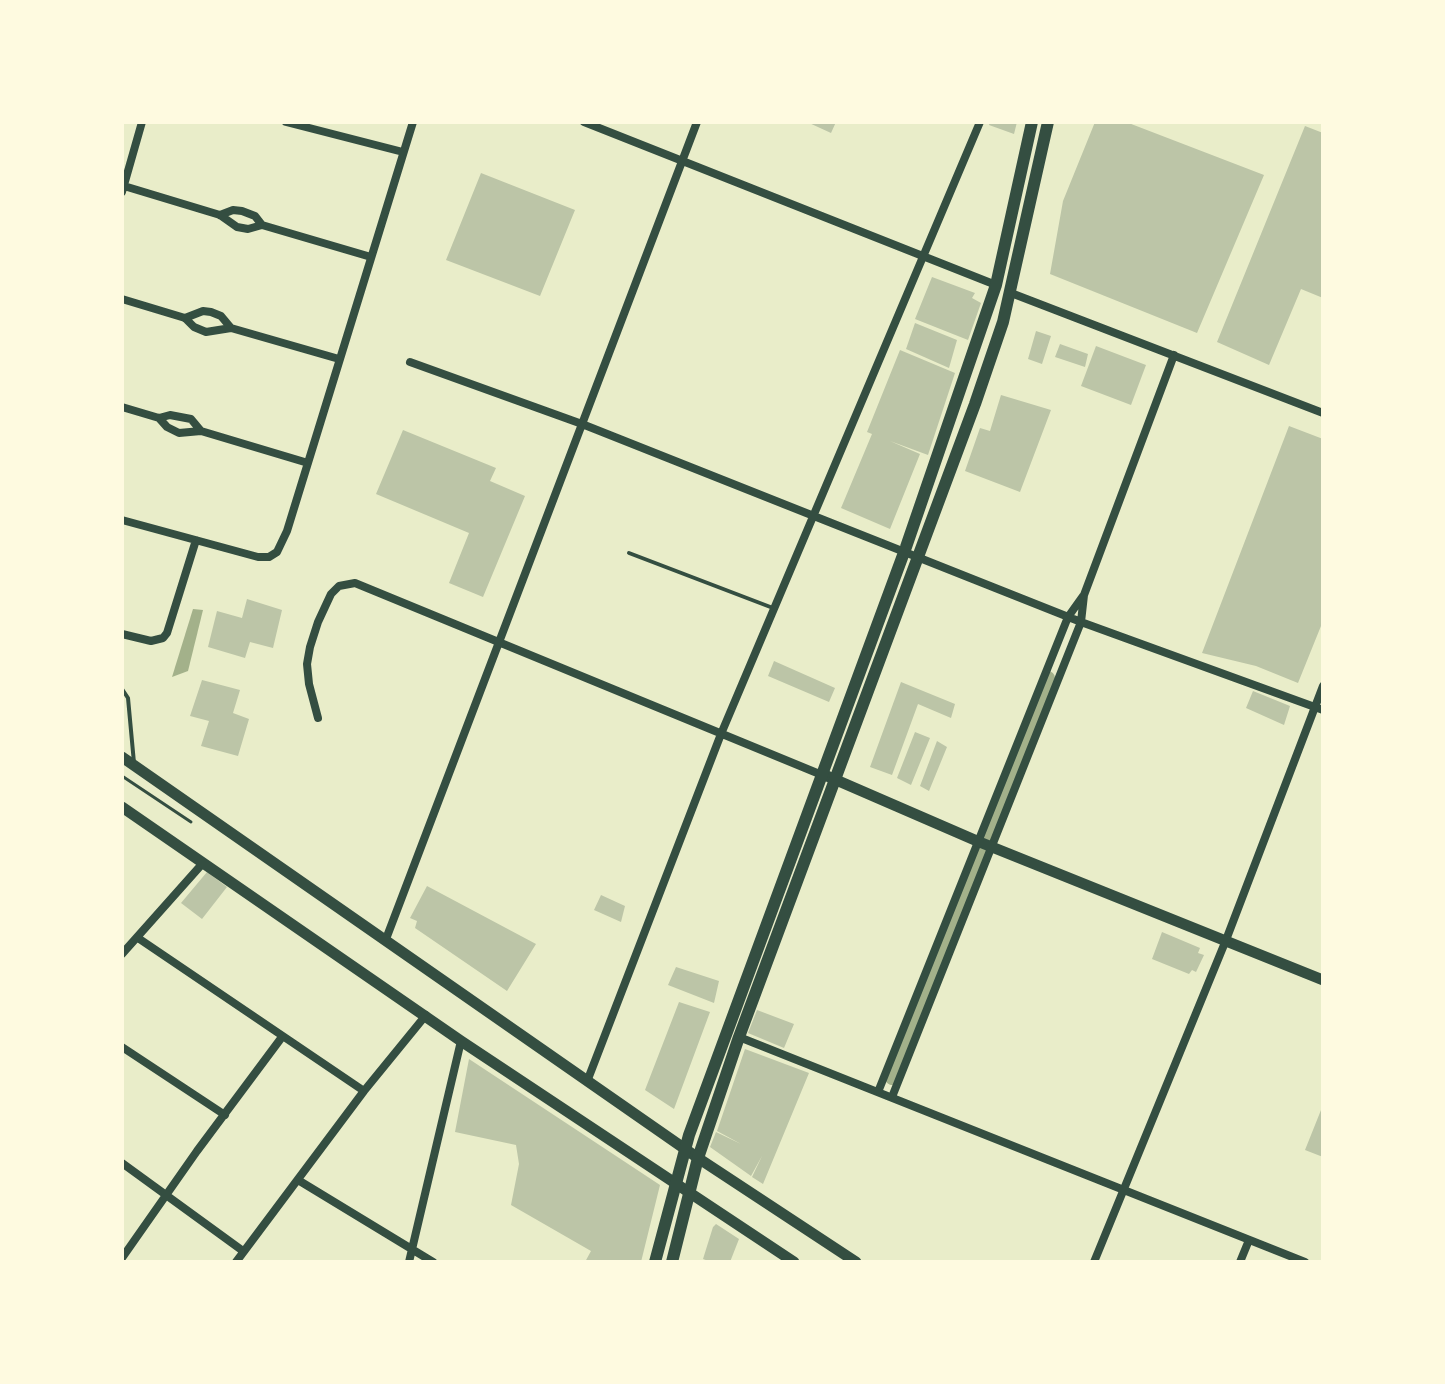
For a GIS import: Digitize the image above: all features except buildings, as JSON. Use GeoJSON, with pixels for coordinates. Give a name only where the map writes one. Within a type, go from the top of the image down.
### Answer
{"type":"FeatureCollection","features":[{"type":"Feature","properties":{"kind":"main road"},"geometry":{"type":"LineString","coordinates":[[655,1262],[685,1148],[905,551],[996,285],[1032,122]]}},
{"type":"Feature","properties":{"kind":"main road"},"geometry":{"type":"LineString","coordinates":[[672,1262],[698,1158],[739,1037],[975,404],[1011,293],[1048,122]]}},
{"type":"Feature","properties":{"kind":"main road"},"geometry":{"type":"LineString","coordinates":[[122,757],[698,1158],[856,1262]]}},
{"type":"Feature","properties":{"kind":"main road"},"geometry":{"type":"LineString","coordinates":[[822,775],[1323,980]]}},
{"type":"Feature","properties":{"kind":"main road"},"geometry":{"type":"LineString","coordinates":[[122,807],[461,1041],[794,1262]]}},
{"type":"Feature","properties":{"kind":"street"},"geometry":{"type":"LineString","coordinates":[[142,122],[123,189],[220,215],[237,227],[248,229],[262,225],[371,257]]}},
{"type":"Feature","properties":{"kind":"street"},"geometry":{"type":"LineString","coordinates":[[286,122],[403,152]]}},
{"type":"Feature","properties":{"kind":"street"},"geometry":{"type":"LineString","coordinates":[[122,520],[258,557],[269,557],[282,544],[413,122]]}},
{"type":"Feature","properties":{"kind":"street"},"geometry":{"type":"LineString","coordinates":[[584,122],[996,285]]}},
{"type":"Feature","properties":{"kind":"street"},"geometry":{"type":"LineString","coordinates":[[386,939],[697,122]]}},
{"type":"Feature","properties":{"kind":"street"},"geometry":{"type":"LineString","coordinates":[[588,1079],[721,734],[980,122]]}},
{"type":"Feature","properties":{"kind":"street"},"geometry":{"type":"LineString","coordinates":[[220,215],[233,210],[242,211],[255,216],[262,225]]}},
{"type":"Feature","properties":{"kind":"street"},"geometry":{"type":"LineString","coordinates":[[1011,293],[1323,413]]}},
{"type":"Feature","properties":{"kind":"street"},"geometry":{"type":"LineString","coordinates":[[122,299],[185,318],[194,327],[206,332],[231,328],[339,359]]}},
{"type":"Feature","properties":{"kind":"street"},"geometry":{"type":"LineString","coordinates":[[185,318],[203,311],[211,312],[221,316],[231,328]]}},
{"type":"Feature","properties":{"kind":"street"},"geometry":{"type":"LineString","coordinates":[[892,1097],[1081,622],[1084,595],[1174,355]]}},
{"type":"Feature","properties":{"kind":"street"},"geometry":{"type":"LineString","coordinates":[[410,362],[582,424],[1081,622],[1319,709]]}},
{"type":"Feature","properties":{"kind":"street"},"geometry":{"type":"LineString","coordinates":[[122,407],[159,418],[179,433],[201,431],[308,463]]}},
{"type":"Feature","properties":{"kind":"street"},"geometry":{"type":"LineString","coordinates":[[159,418],[170,415],[191,419],[201,431]]}},
{"type":"Feature","properties":{"kind":"street"},"geometry":{"type":"LineString","coordinates":[[122,634],[157,640],[171,628],[196,540]]}},
{"type":"Feature","properties":{"kind":"street"},"geometry":{"type":"LineString","coordinates":[[318,718],[309,684],[307,664],[310,647],[331,594],[339,586],[355,583],[822,775]]}},
{"type":"Feature","properties":{"kind":"street"},"geometry":{"type":"LineString","coordinates":[[878,1092],[1068,617],[1084,595]]}},
{"type":"Feature","properties":{"kind":"street"},"geometry":{"type":"LineString","coordinates":[[1094,1262],[1319,709],[1323,686]]}},
{"type":"Feature","properties":{"kind":"street"},"geometry":{"type":"LineString","coordinates":[[122,954],[203,863]]}},
{"type":"Feature","properties":{"kind":"street"},"geometry":{"type":"LineString","coordinates":[[138,938],[364,1091]]}},
{"type":"Feature","properties":{"kind":"street"},"geometry":{"type":"LineString","coordinates":[[236,1262],[364,1091],[426,1015]]}},
{"type":"Feature","properties":{"kind":"street"},"geometry":{"type":"LineString","coordinates":[[122,1258],[282,1037]]}},
{"type":"Feature","properties":{"kind":"street"},"geometry":{"type":"LineString","coordinates":[[739,1037],[1305,1262]]}},
{"type":"Feature","properties":{"kind":"street"},"geometry":{"type":"LineString","coordinates":[[409,1262],[461,1041]]}},
{"type":"Feature","properties":{"kind":"street"},"geometry":{"type":"LineString","coordinates":[[122,1047],[225,1115]]}},
{"type":"Feature","properties":{"kind":"street"},"geometry":{"type":"LineString","coordinates":[[122,1163],[243,1251]]}},
{"type":"Feature","properties":{"kind":"street"},"geometry":{"type":"LineString","coordinates":[[298,1180],[433,1262]]}},
{"type":"Feature","properties":{"kind":"street"},"geometry":{"type":"LineString","coordinates":[[1240,1262],[1249,1240]]}},
{"type":"Feature","properties":{"kind":"lane"},"geometry":{"type":"LineString","coordinates":[[629,553],[773,608]]}},
{"type":"Feature","properties":{"kind":"lane"},"geometry":{"type":"LineString","coordinates":[[122,689],[128,698],[135,766]]}},
{"type":"Feature","properties":{"kind":"shaded area"},"geometry":{"type":"Polygon","coordinates":[[[193,609],[203,610],[188,671],[172,677],[193,609]]]}},
{"type":"Feature","properties":{"kind":"waterway"},"geometry":{"type":"LineString","coordinates":[[892,1078],[1048,678]]}}]}
